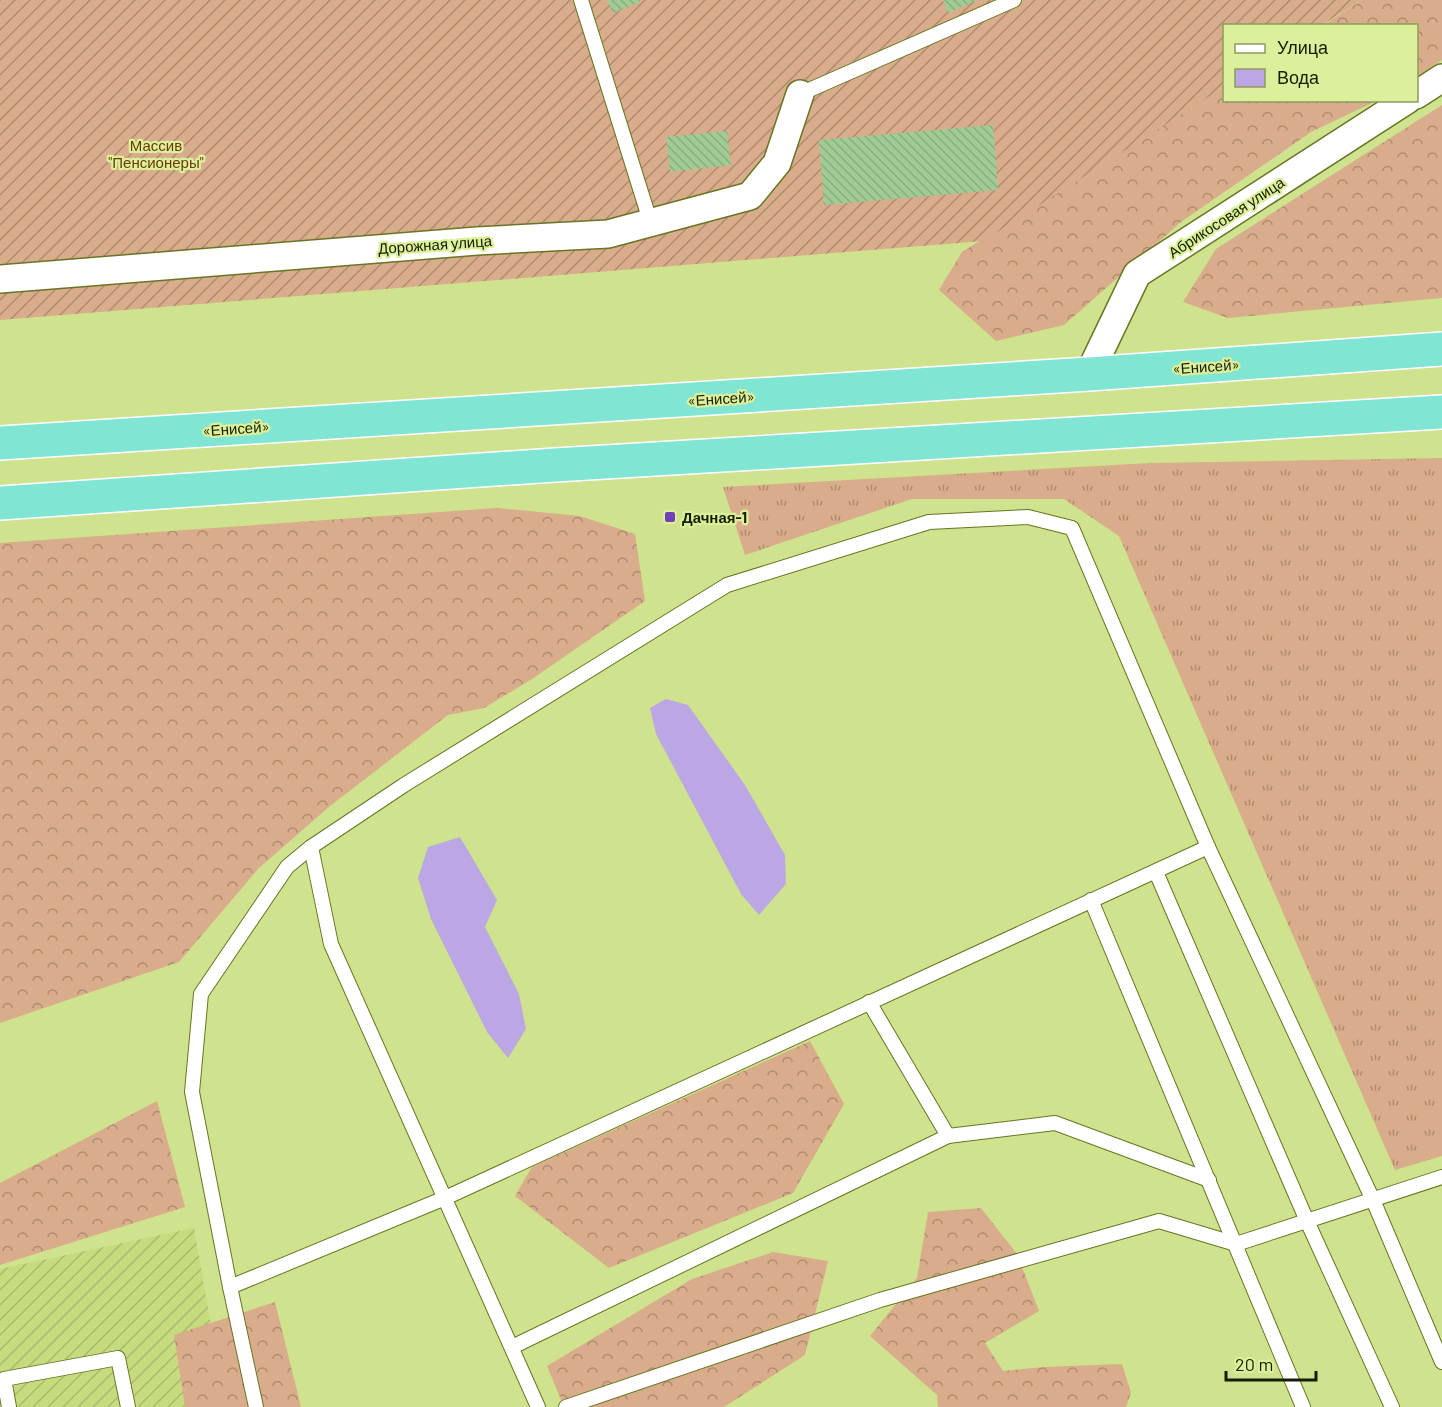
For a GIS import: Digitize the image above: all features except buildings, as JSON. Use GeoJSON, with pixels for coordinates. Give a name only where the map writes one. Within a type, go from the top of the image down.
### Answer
{"type":"FeatureCollection","features":[{"type":"Feature","properties":{"kind":"highway","name":"«Енисей»"},"geometry":{"type":"LineString","coordinates":[[0,443],[1089,374],[1442,349]]}},
{"type":"Feature","properties":{"kind":"highway"},"geometry":{"type":"LineString","coordinates":[[0,503],[567,465],[1442,412]]}},
{"type":"Feature","properties":{"kind":"street"},"geometry":{"type":"LineString","coordinates":[[1418,94],[1442,78]]}},
{"type":"Feature","properties":{"kind":"street","name":"Дорожная улица"},"geometry":{"type":"LineString","coordinates":[[0,279],[477,241],[608,234],[750,196],[777,163],[800,94]]}},
{"type":"Feature","properties":{"kind":"street","name":"Абрикосовая улица"},"geometry":{"type":"LineString","coordinates":[[1089,374],[1137,274],[1404,102]]}},
{"type":"Feature","properties":{"kind":"lane"},"geometry":{"type":"LineString","coordinates":[[581,0],[651,224]]}},
{"type":"Feature","properties":{"kind":"lane"},"geometry":{"type":"LineString","coordinates":[[800,94],[1014,0]]}},
{"type":"Feature","properties":{"kind":"lane"},"geometry":{"type":"LineString","coordinates":[[256,1407],[192,1092],[201,994],[287,867],[311,847],[404,785],[727,585],[929,522],[1028,517],[1072,528],[1208,847],[1373,1200],[1442,1362]]}},
{"type":"Feature","properties":{"kind":"lane"},"geometry":{"type":"LineString","coordinates":[[311,847],[331,944],[538,1407]]}},
{"type":"Feature","properties":{"kind":"lane"},"geometry":{"type":"LineString","coordinates":[[230,1287],[445,1198],[1208,847]]}},
{"type":"Feature","properties":{"kind":"lane"},"geometry":{"type":"LineString","coordinates":[[1156,872],[1307,1221],[1392,1407]]}},
{"type":"Feature","properties":{"kind":"lane"},"geometry":{"type":"LineString","coordinates":[[1091,900],[1303,1407]]}},
{"type":"Feature","properties":{"kind":"lane"},"geometry":{"type":"LineString","coordinates":[[869,1002],[948,1136]]}},
{"type":"Feature","properties":{"kind":"lane"},"geometry":{"type":"LineString","coordinates":[[512,1347],[948,1136],[1055,1123],[1209,1180]]}},
{"type":"Feature","properties":{"kind":"lane"},"geometry":{"type":"LineString","coordinates":[[566,1407],[880,1300],[1159,1221],[1236,1244],[1442,1177]]}},
{"type":"Feature","properties":{"kind":"lane"},"geometry":{"type":"LineString","coordinates":[[9,1407],[4,1380],[118,1358],[128,1407]]}},
{"type":"Feature","properties":{"kind":"shaded area"},"geometry":{"type":"Polygon","coordinates":[[[194,1228],[225,1407],[0,1407],[0,1269],[194,1228]]]}},
{"type":"Feature","properties":{"kind":"green space","name":"Массив \"Пенсионеры\""},"geometry":{"type":"Polygon","coordinates":[[[0,0],[1362,0],[1324,24],[1223,24],[1223,88],[983,241],[0,320],[0,0]]]}},
{"type":"Feature","properties":{"kind":"green space"},"geometry":{"type":"Polygon","coordinates":[[[1362,0],[1442,0],[1442,60],[1418,75],[1418,24],[1325,24],[1362,0]]]}},
{"type":"Feature","properties":{"kind":"green space"},"geometry":{"type":"Polygon","coordinates":[[[1223,88],[1223,102],[1374,102],[1311,132],[1181,222],[1064,325],[996,341],[939,290],[962,252],[1223,88]]]}},
{"type":"Feature","properties":{"kind":"green space"},"geometry":{"type":"Polygon","coordinates":[[[1442,105],[1442,298],[1228,318],[1183,302],[1216,249],[1442,105]]]}},
{"type":"Feature","properties":{"kind":"green space"},"geometry":{"type":"Polygon","coordinates":[[[1442,458],[1442,1156],[1395,1170],[1119,536],[1064,499],[912,499],[745,555],[723,487],[1151,463],[1442,458]]]}},
{"type":"Feature","properties":{"kind":"green space"},"geometry":{"type":"Polygon","coordinates":[[[497,508],[580,516],[635,534],[645,601],[532,679],[484,708],[448,715],[330,806],[259,868],[179,962],[0,1023],[0,543],[497,508]]]}},
{"type":"Feature","properties":{"kind":"green space"},"geometry":{"type":"Polygon","coordinates":[[[810,1041],[844,1104],[793,1193],[609,1268],[515,1196],[532,1167],[810,1041]]]}},
{"type":"Feature","properties":{"kind":"green space"},"geometry":{"type":"Polygon","coordinates":[[[157,1101],[185,1207],[0,1265],[0,1183],[157,1101]]]}},
{"type":"Feature","properties":{"kind":"green space"},"geometry":{"type":"Polygon","coordinates":[[[981,1208],[1017,1254],[1039,1311],[985,1343],[1003,1371],[1122,1364],[1131,1393],[1126,1407],[938,1407],[937,1395],[870,1336],[917,1278],[928,1212],[981,1208]]]}},
{"type":"Feature","properties":{"kind":"green space"},"geometry":{"type":"Polygon","coordinates":[[[773,1252],[828,1261],[805,1355],[724,1407],[564,1407],[547,1366],[692,1279],[773,1252]]]}},
{"type":"Feature","properties":{"kind":"green space"},"geometry":{"type":"Polygon","coordinates":[[[275,1302],[301,1407],[185,1407],[174,1335],[275,1302]]]}},
{"type":"Feature","properties":{"kind":"water"},"geometry":{"type":"Polygon","coordinates":[[[666,699],[688,705],[745,785],[785,855],[786,884],[759,915],[741,894],[656,734],[650,708],[666,699]]]}},
{"type":"Feature","properties":{"kind":"water"},"geometry":{"type":"Polygon","coordinates":[[[460,837],[497,900],[485,927],[519,994],[526,1029],[508,1058],[487,1032],[431,919],[418,878],[428,847],[460,837]]]}},
{"type":"Feature","properties":{"kind":"place","name":"Дачная-1"},"geometry":{"type":"Point","coordinates":[670,517]}}]}
